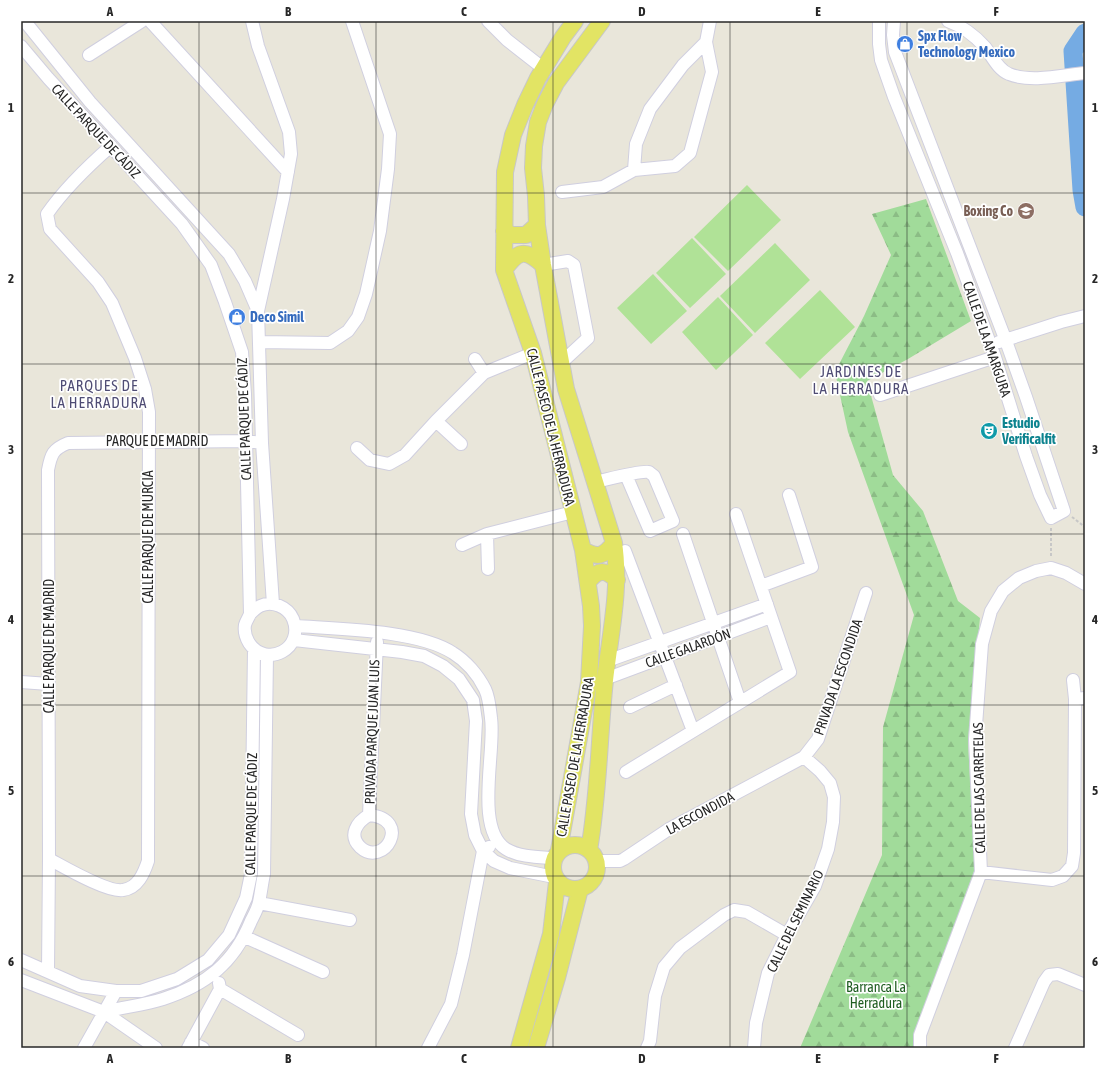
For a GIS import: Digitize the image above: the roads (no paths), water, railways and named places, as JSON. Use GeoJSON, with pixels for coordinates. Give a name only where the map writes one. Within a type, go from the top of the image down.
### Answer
{"type":"FeatureCollection","features":[{"type":"Feature","properties":{"kind":"main road","name":"CALLE PASEO DE LA HERRADURA"},"geometry":{"type":"LineString","coordinates":[[556,854],[589,682],[592,626],[588,582],[583,550],[534,353],[504,270],[505,172],[513,135],[525,105],[563,37],[575,21]]}},
{"type":"Feature","properties":{"kind":"main road","name":"CALLE PASEO DE LA HERRADURA"},"geometry":{"type":"LineString","coordinates":[[593,855],[605,679],[620,547],[595,482],[566,389],[537,225],[533,168],[534,146],[538,122],[556,83],[602,21]]}},
{"type":"Feature","properties":{"kind":"main road"},"geometry":{"type":"LineString","coordinates":[[504,231],[512,235],[526,235],[537,225]]}},
{"type":"Feature","properties":{"kind":"main road"},"geometry":{"type":"LineString","coordinates":[[504,270],[514,258],[519,255],[527,254],[533,256],[543,265]]}},
{"type":"Feature","properties":{"kind":"main road"},"geometry":{"type":"LineString","coordinates":[[583,550],[595,555],[602,555],[608,551],[620,547]]}},
{"type":"Feature","properties":{"kind":"main road"},"geometry":{"type":"LineString","coordinates":[[588,582],[593,575],[599,572],[606,572],[617,580]]}},
{"type":"Feature","properties":{"kind":"main road"},"geometry":{"type":"LineString","coordinates":[[519,1048],[551,934],[556,854],[569,845],[580,845],[593,855],[597,870],[594,878],[588,885],[580,889],[568,889],[555,880]]}},
{"type":"Feature","properties":{"kind":"main road"},"geometry":{"type":"LineString","coordinates":[[536,1048],[557,978],[580,889]]}},
{"type":"Feature","properties":{"kind":"street"},"geometry":{"type":"LineString","coordinates":[[89,55],[142,21]]}},
{"type":"Feature","properties":{"kind":"street"},"geometry":{"type":"LineString","coordinates":[[150,21],[288,172]]}},
{"type":"Feature","properties":{"kind":"street"},"geometry":{"type":"LineString","coordinates":[[252,21],[258,46],[289,132],[291,154],[258,311]]}},
{"type":"Feature","properties":{"kind":"street"},"geometry":{"type":"LineString","coordinates":[[259,342],[330,343],[348,331],[358,316],[366,294],[380,231],[388,169],[390,134],[352,21]]}},
{"type":"Feature","properties":{"kind":"street"},"geometry":{"type":"LineString","coordinates":[[488,21],[507,40],[544,70]]}},
{"type":"Feature","properties":{"kind":"street"},"geometry":{"type":"LineString","coordinates":[[562,192],[603,187],[634,170],[675,166],[690,153],[712,72],[706,42],[710,21]]}},
{"type":"Feature","properties":{"kind":"street","name":"CALLE DE LA AMARGURA"},"geometry":{"type":"LineString","coordinates":[[879,21],[881,60],[894,97],[957,253],[990,344],[1040,496],[1051,518],[1064,511],[1006,341],[896,52],[893,35],[894,21]]}},
{"type":"Feature","properties":{"kind":"street"},"geometry":{"type":"LineString","coordinates":[[948,21],[970,34],[984,46],[1001,68],[1008,74],[1020,77],[1054,77],[1083,74]]}},
{"type":"Feature","properties":{"kind":"street","name":"CALLE PARQUE DE CÁDIZ"},"geometry":{"type":"LineString","coordinates":[[25,24],[90,102],[229,254],[245,281],[258,311],[262,443],[273,604]]}},
{"type":"Feature","properties":{"kind":"street"},"geometry":{"type":"LineString","coordinates":[[634,170],[636,144],[650,109],[683,65],[706,42]]}},
{"type":"Feature","properties":{"kind":"street","name":"CALLE PARQUE DE CÁDIZ"},"geometry":{"type":"LineString","coordinates":[[21,46],[48,78],[182,224],[210,265],[225,302],[242,352],[245,394],[250,614],[245,626],[246,638],[254,649],[251,874],[246,898],[229,935],[208,960],[177,979],[141,992],[116,991],[80,986],[25,962]]}},
{"type":"Feature","properties":{"kind":"street"},"geometry":{"type":"LineString","coordinates":[[894,97],[910,90]]}},
{"type":"Feature","properties":{"kind":"street","name":"CALLE PARQUE DE MURCIA"},"geometry":{"type":"LineString","coordinates":[[49,859],[107,888],[123,890],[136,884],[144,874],[148,861],[149,412],[145,389],[125,332],[112,304],[98,282],[50,229],[47,214],[58,198],[77,177],[111,146]]}},
{"type":"Feature","properties":{"kind":"street"},"geometry":{"type":"LineString","coordinates":[[210,265],[229,254]]}},
{"type":"Feature","properties":{"kind":"street"},"geometry":{"type":"LineString","coordinates":[[543,265],[568,261],[574,265],[588,338],[561,363]]}},
{"type":"Feature","properties":{"kind":"street","name":"CALLE DE LA AMARGURA"},"geometry":{"type":"LineString","coordinates":[[1006,341],[1061,322],[1085,316]]}},
{"type":"Feature","properties":{"kind":"street"},"geometry":{"type":"LineString","coordinates":[[990,344],[1006,341]]}},
{"type":"Feature","properties":{"kind":"street"},"geometry":{"type":"LineString","coordinates":[[357,448],[370,460],[389,464],[405,455],[436,421],[484,373],[534,353]]}},
{"type":"Feature","properties":{"kind":"street"},"geometry":{"type":"LineString","coordinates":[[880,395],[994,357]]}},
{"type":"Feature","properties":{"kind":"street"},"geometry":{"type":"LineString","coordinates":[[475,359],[484,373]]}},
{"type":"Feature","properties":{"kind":"street"},"geometry":{"type":"LineString","coordinates":[[436,421],[461,444]]}},
{"type":"Feature","properties":{"kind":"street","name":"PARQUE DE MADRID"},"geometry":{"type":"LineString","coordinates":[[68,443],[246,441],[262,443]]}},
{"type":"Feature","properties":{"kind":"street","name":"CALLE PARQUE DE MADRID"},"geometry":{"type":"LineString","coordinates":[[48,972],[48,470],[51,455],[60,446],[68,443]]}},
{"type":"Feature","properties":{"kind":"street"},"geometry":{"type":"LineString","coordinates":[[595,482],[626,475],[650,472],[654,476],[673,521],[650,531],[626,475]]}},
{"type":"Feature","properties":{"kind":"street"},"geometry":{"type":"LineString","coordinates":[[761,586],[812,567],[789,495]]}},
{"type":"Feature","properties":{"kind":"street"},"geometry":{"type":"LineString","coordinates":[[462,545],[487,534],[573,512]]}},
{"type":"Feature","properties":{"kind":"street"},"geometry":{"type":"LineString","coordinates":[[626,772],[790,672],[736,514]]}},
{"type":"Feature","properties":{"kind":"street"},"geometry":{"type":"LineString","coordinates":[[487,534],[488,569]]}},
{"type":"Feature","properties":{"kind":"street"},"geometry":{"type":"LineString","coordinates":[[683,534],[740,702]]}},
{"type":"Feature","properties":{"kind":"street"},"geometry":{"type":"LineString","coordinates":[[620,547],[660,642],[693,731]]}},
{"type":"Feature","properties":{"kind":"street","name":"CALLE DE LAS CARRETELAS"},"geometry":{"type":"LineString","coordinates":[[920,1048],[920,1035],[981,872],[975,739],[982,644],[991,611],[1003,591],[1019,578],[1036,571],[1051,568],[1066,572],[1085,584]]}},
{"type":"Feature","properties":{"kind":"street","name":"PRIVADA LA ESCONDIDA"},"geometry":{"type":"LineString","coordinates":[[804,757],[818,739],[866,593]]}},
{"type":"Feature","properties":{"kind":"street"},"geometry":{"type":"LineString","coordinates":[[250,614],[260,606],[273,604],[284,607],[292,615],[296,626],[294,640],[288,649],[278,654],[268,655],[254,649]]}},
{"type":"Feature","properties":{"kind":"street","name":"CALLE GALARDÓN"},"geometry":{"type":"LineString","coordinates":[[607,661],[767,604]]}},
{"type":"Feature","properties":{"kind":"street","name":"CALLE GALARDÓN"},"geometry":{"type":"LineString","coordinates":[[605,679],[771,617]]}},
{"type":"Feature","properties":{"kind":"street"},"geometry":{"type":"LineString","coordinates":[[296,626],[378,633],[432,643],[453,652],[470,666],[485,690],[492,719],[488,810],[492,828],[498,841],[505,849],[517,854],[556,854]]}},
{"type":"Feature","properties":{"kind":"street","name":"PRIVADA PARQUE JUAN LUIS"},"geometry":{"type":"LineString","coordinates":[[369,815],[375,649],[378,633]]}},
{"type":"Feature","properties":{"kind":"street"},"geometry":{"type":"LineString","coordinates":[[294,640],[402,652],[424,656],[444,666],[459,679],[473,700],[476,720],[471,814],[475,835],[483,851],[494,861],[510,868],[555,880]]}},
{"type":"Feature","properties":{"kind":"street","name":"CALLE PARQUE DE CÁDIZ"},"geometry":{"type":"LineString","coordinates":[[104,1012],[120,1007],[161,999],[185,991],[217,972],[232,956],[245,937],[259,903],[264,874],[268,655]]}},
{"type":"Feature","properties":{"kind":"street"},"geometry":{"type":"LineString","coordinates":[[981,872],[1052,880],[1063,876],[1072,866],[1074,853],[1080,698],[1073,680]]}},
{"type":"Feature","properties":{"kind":"street"},"geometry":{"type":"LineString","coordinates":[[21,682],[49,684]]}},
{"type":"Feature","properties":{"kind":"street"},"geometry":{"type":"LineString","coordinates":[[630,707],[676,686]]}},
{"type":"Feature","properties":{"kind":"street","name":"LA ESCONDIDA"},"geometry":{"type":"LineString","coordinates":[[593,855],[620,861],[624,860],[669,829],[804,757]]}},
{"type":"Feature","properties":{"kind":"street","name":"CALLE DEL SEMINARIO"},"geometry":{"type":"LineString","coordinates":[[754,1048],[756,1022],[768,973],[787,935],[815,886],[828,849],[833,822],[834,797],[830,783],[820,771],[804,757]]}},
{"type":"Feature","properties":{"kind":"street"},"geometry":{"type":"LineString","coordinates":[[428,1048],[451,1004],[463,956],[483,851],[498,841]]}},
{"type":"Feature","properties":{"kind":"street"},"geometry":{"type":"LineString","coordinates":[[259,903],[350,920]]}},
{"type":"Feature","properties":{"kind":"street"},"geometry":{"type":"LineString","coordinates":[[647,1048],[650,1041],[655,996],[664,967],[680,948],[724,915],[734,910],[747,912],[787,935]]}},
{"type":"Feature","properties":{"kind":"street"},"geometry":{"type":"LineString","coordinates":[[245,937],[323,972]]}},
{"type":"Feature","properties":{"kind":"street"},"geometry":{"type":"LineString","coordinates":[[25,962],[21,980],[104,1012],[156,1048]]}},
{"type":"Feature","properties":{"kind":"street"},"geometry":{"type":"LineString","coordinates":[[203,1048],[190,1045],[220,989],[217,972]]}},
{"type":"Feature","properties":{"kind":"street"},"geometry":{"type":"LineString","coordinates":[[1015,1048],[1044,982],[1049,975],[1058,974],[1085,985]]}},
{"type":"Feature","properties":{"kind":"street"},"geometry":{"type":"LineString","coordinates":[[220,989],[298,1035]]}},
{"type":"Feature","properties":{"kind":"street"},"geometry":{"type":"LineString","coordinates":[[84,1048],[116,991]]}},
{"type":"Feature","properties":{"kind":"waterway"},"geometry":{"type":"LineString","coordinates":[[1085,33],[1073,51],[1082,190],[1085,207]]}},
{"type":"Feature","properties":{"kind":"place","name":"Spx Flow Technology Mexico"},"geometry":{"type":"Point","coordinates":[905,44]}},
{"type":"Feature","properties":{"kind":"place","name":"Boxing Co"},"geometry":{"type":"Point","coordinates":[1026,211]}},
{"type":"Feature","properties":{"kind":"place","name":"Deco Simil"},"geometry":{"type":"Point","coordinates":[237,317]}},
{"type":"Feature","properties":{"kind":"place","name":"Estudio Verificalfit"},"geometry":{"type":"Point","coordinates":[989,431]}},
{"type":"Feature","properties":{"kind":"district","name":"JARDINES DE LA HERRADURA"},"geometry":{"type":"Point","coordinates":[861,380]}},
{"type":"Feature","properties":{"kind":"district","name":"PARQUES DE LA HERRADURA"},"geometry":{"type":"Point","coordinates":[99,394]}},
{"type":"Feature","properties":{"kind":"park label","name":"Barranca La Herradura"},"geometry":{"type":"Point","coordinates":[876,996]}}]}
